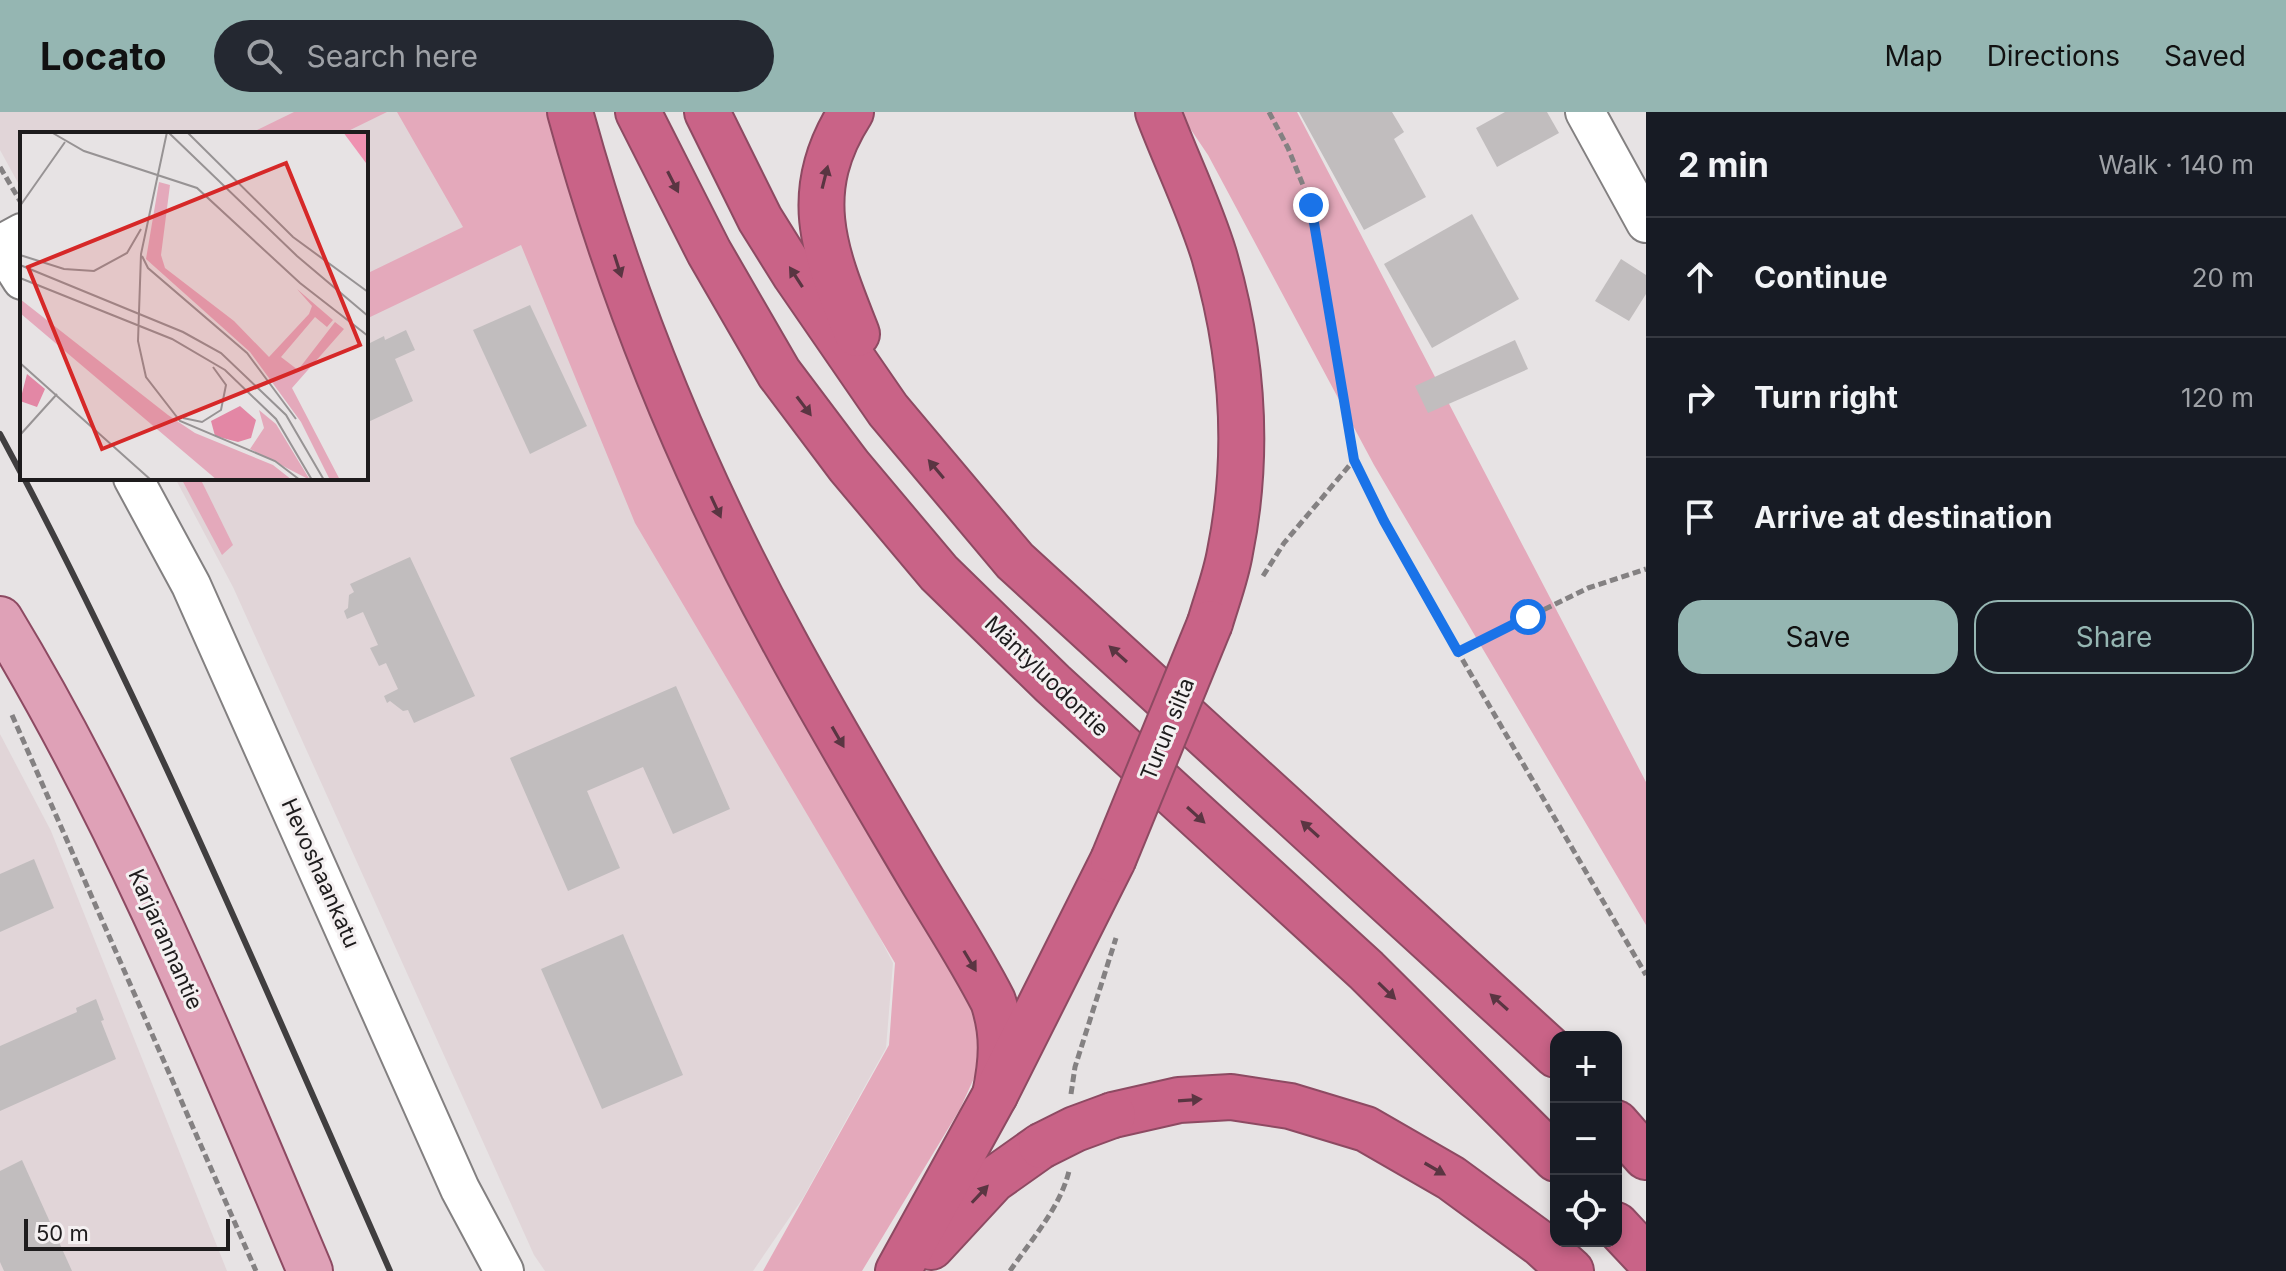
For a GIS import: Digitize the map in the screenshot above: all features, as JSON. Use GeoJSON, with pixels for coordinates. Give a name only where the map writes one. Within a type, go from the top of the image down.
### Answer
{"type":"FeatureCollection","features":[{"type":"Feature","properties":{"kind":"highway"},"geometry":{"type":"LineString","coordinates":[[570,112],[583,162],[636,319],[681,431],[735,546],[837,736],[993,1001],[1000,1024],[1002,1056],[995,1095]]}},
{"type":"Feature","properties":{"kind":"highway","name":"Mäntyluodontie"},"geometry":{"type":"LineString","coordinates":[[638,112],[709,252],[779,373],[849,466],[939,573],[1053,684],[1366,970],[1550,1153]]}},
{"type":"Feature","properties":{"kind":"highway"},"geometry":{"type":"LineString","coordinates":[[707,112],[760,219],[795,275],[888,410],[1015,561],[1550,1050]]}},
{"type":"Feature","properties":{"kind":"highway"},"geometry":{"type":"LineString","coordinates":[[851,112],[832,148],[821,187],[822,227],[829,265],[888,410]]}},
{"type":"Feature","properties":{"kind":"highway","name":"Turun silta"},"geometry":{"type":"LineString","coordinates":[[898,1271],[995,1095],[1113,860],[1210,623],[1230,553],[1240,489],[1242,411],[1230,319],[1214,254],[1194,197],[1164,129],[1140,112]]}},
{"type":"Feature","properties":{"kind":"highway"},"geometry":{"type":"LineString","coordinates":[[907,1271],[993,1180],[1056,1152],[1075,1129],[1113,1115],[1179,1100],[1231,1097],[1290,1106],[1366,1129],[1451,1178],[1541,1244],[1571,1271]]}},
{"type":"Feature","properties":{"kind":"highway"},"geometry":{"type":"LineString","coordinates":[[1622,1130],[1646,1157]]}},
{"type":"Feature","properties":{"kind":"highway"},"geometry":{"type":"LineString","coordinates":[[1622,1231],[1646,1257]]}},
{"type":"Feature","properties":{"kind":"main road","name":"Karjarannantie"},"geometry":{"type":"LineString","coordinates":[[0,619],[45,692],[127,852],[229,1078],[310,1271]]}},
{"type":"Feature","properties":{"kind":"street"},"geometry":{"type":"LineString","coordinates":[[1585,112],[1646,223]]}},
{"type":"Feature","properties":{"kind":"street"},"geometry":{"type":"LineString","coordinates":[[20,234],[0,245],[20,277]]}},
{"type":"Feature","properties":{"kind":"street","name":"Hevoshaankatu"},"geometry":{"type":"LineString","coordinates":[[134,480],[191,585],[460,1189],[504,1271]]}},
{"type":"Feature","properties":{"kind":"path"},"geometry":{"type":"LineString","coordinates":[[1269,112],[1288,148],[1311,205],[1354,460],[1384,521],[1458,652],[1646,975]]}},
{"type":"Feature","properties":{"kind":"path"},"geometry":{"type":"LineString","coordinates":[[0,167],[20,202]]}},
{"type":"Feature","properties":{"kind":"path"},"geometry":{"type":"LineString","coordinates":[[1257,585],[1284,543],[1354,460]]}},
{"type":"Feature","properties":{"kind":"path"},"geometry":{"type":"LineString","coordinates":[[1458,652],[1588,588],[1646,569]]}},
{"type":"Feature","properties":{"kind":"path"},"geometry":{"type":"LineString","coordinates":[[7,705],[256,1271]]}},
{"type":"Feature","properties":{"kind":"path"},"geometry":{"type":"LineString","coordinates":[[1069,1107],[1075,1067],[1119,928]]}},
{"type":"Feature","properties":{"kind":"path"},"geometry":{"type":"LineString","coordinates":[[1010,1271],[1054,1207],[1066,1182],[1056,1152]]}},
{"type":"Feature","properties":{"kind":"shaded area"},"geometry":{"type":"Polygon","coordinates":[[[0,112],[509,112],[855,890],[893,963],[886,1048],[803,1198],[753,1271],[545,1271],[534,1255],[233,587],[176,480],[368,480],[368,132],[20,132],[20,186],[0,150],[0,112]]]}},
{"type":"Feature","properties":{"kind":"shaded area"},"geometry":{"type":"Polygon","coordinates":[[[294,112],[387,112],[346,132],[253,132],[294,112]]]}},
{"type":"Feature","properties":{"kind":"shaded area"},"geometry":{"type":"Polygon","coordinates":[[[397,112],[552,112],[976,1008],[984,1056],[960,1109],[862,1271],[763,1271],[889,1045],[895,963],[635,523],[521,245],[368,318],[368,273],[463,227],[397,112]]]}},
{"type":"Feature","properties":{"kind":"shaded area"},"geometry":{"type":"Polygon","coordinates":[[[1179,112],[1297,112],[1646,782],[1646,925],[1374,465],[1208,155],[1179,112]]]}},
{"type":"Feature","properties":{"kind":"shaded area"},"geometry":{"type":"Polygon","coordinates":[[[182,480],[201,480],[233,545],[222,555],[182,480]]]}},
{"type":"Feature","properties":{"kind":"shaded area"},"geometry":{"type":"Polygon","coordinates":[[[0,734],[51,831],[227,1271],[0,1271],[0,734]]]}},
{"type":"Feature","properties":{"kind":"building"},"geometry":{"type":"Polygon","coordinates":[[[1299,112],[1392,112],[1404,132],[1394,139],[1426,197],[1364,230],[1299,112]]]}},
{"type":"Feature","properties":{"kind":"building"},"geometry":{"type":"Polygon","coordinates":[[[1505,112],[1547,112],[1559,133],[1497,167],[1476,128],[1505,112]]]}},
{"type":"Feature","properties":{"kind":"building"},"geometry":{"type":"Polygon","coordinates":[[[1472,214],[1519,299],[1432,348],[1384,264],[1472,214]]]}},
{"type":"Feature","properties":{"kind":"building"},"geometry":{"type":"Polygon","coordinates":[[[1621,259],[1646,275],[1646,294],[1629,321],[1595,301],[1621,259]]]}},
{"type":"Feature","properties":{"kind":"building"},"geometry":{"type":"Polygon","coordinates":[[[530,305],[587,426],[530,454],[473,330],[530,305]]]}},
{"type":"Feature","properties":{"kind":"building"},"geometry":{"type":"Polygon","coordinates":[[[406,330],[415,350],[395,359],[413,401],[368,422],[368,344],[384,336],[385,340],[406,330]]]}},
{"type":"Feature","properties":{"kind":"building"},"geometry":{"type":"Polygon","coordinates":[[[1515,340],[1528,369],[1428,413],[1415,386],[1515,340]]]}},
{"type":"Feature","properties":{"kind":"building"},"geometry":{"type":"Polygon","coordinates":[[[410,557],[475,696],[414,723],[408,710],[403,711],[390,701],[387,703],[384,696],[398,689],[386,663],[379,666],[370,648],[378,645],[363,612],[347,619],[344,611],[348,608],[349,595],[354,592],[350,584],[410,557]]]}},
{"type":"Feature","properties":{"kind":"building"},"geometry":{"type":"Polygon","coordinates":[[[676,686],[730,809],[673,834],[643,767],[587,791],[620,868],[568,891],[510,758],[676,686]]]}},
{"type":"Feature","properties":{"kind":"building"},"geometry":{"type":"Polygon","coordinates":[[[34,859],[54,908],[0,932],[0,874],[34,859]]]}},
{"type":"Feature","properties":{"kind":"building"},"geometry":{"type":"Polygon","coordinates":[[[623,934],[683,1075],[602,1109],[541,969],[623,934]]]}},
{"type":"Feature","properties":{"kind":"building"},"geometry":{"type":"Polygon","coordinates":[[[96,999],[116,1059],[0,1111],[0,1046],[77,1012],[76,1008],[96,999]]]}},
{"type":"Feature","properties":{"kind":"building"},"geometry":{"type":"Polygon","coordinates":[[[22,1160],[72,1271],[4,1271],[0,1262],[0,1171],[22,1160]]]}},
{"type":"Feature","properties":{"kind":"railway"},"geometry":{"type":"LineString","coordinates":[[0,434],[20,471]]}},
{"type":"Feature","properties":{"kind":"railway"},"geometry":{"type":"LineString","coordinates":[[25,480],[168,772],[390,1271]]}},
{"type":"Feature","properties":{"kind":"route"},"geometry":{"type":"LineString","coordinates":[[1311,205],[1354,460],[1384,521],[1458,652],[1528,617]]}}]}
